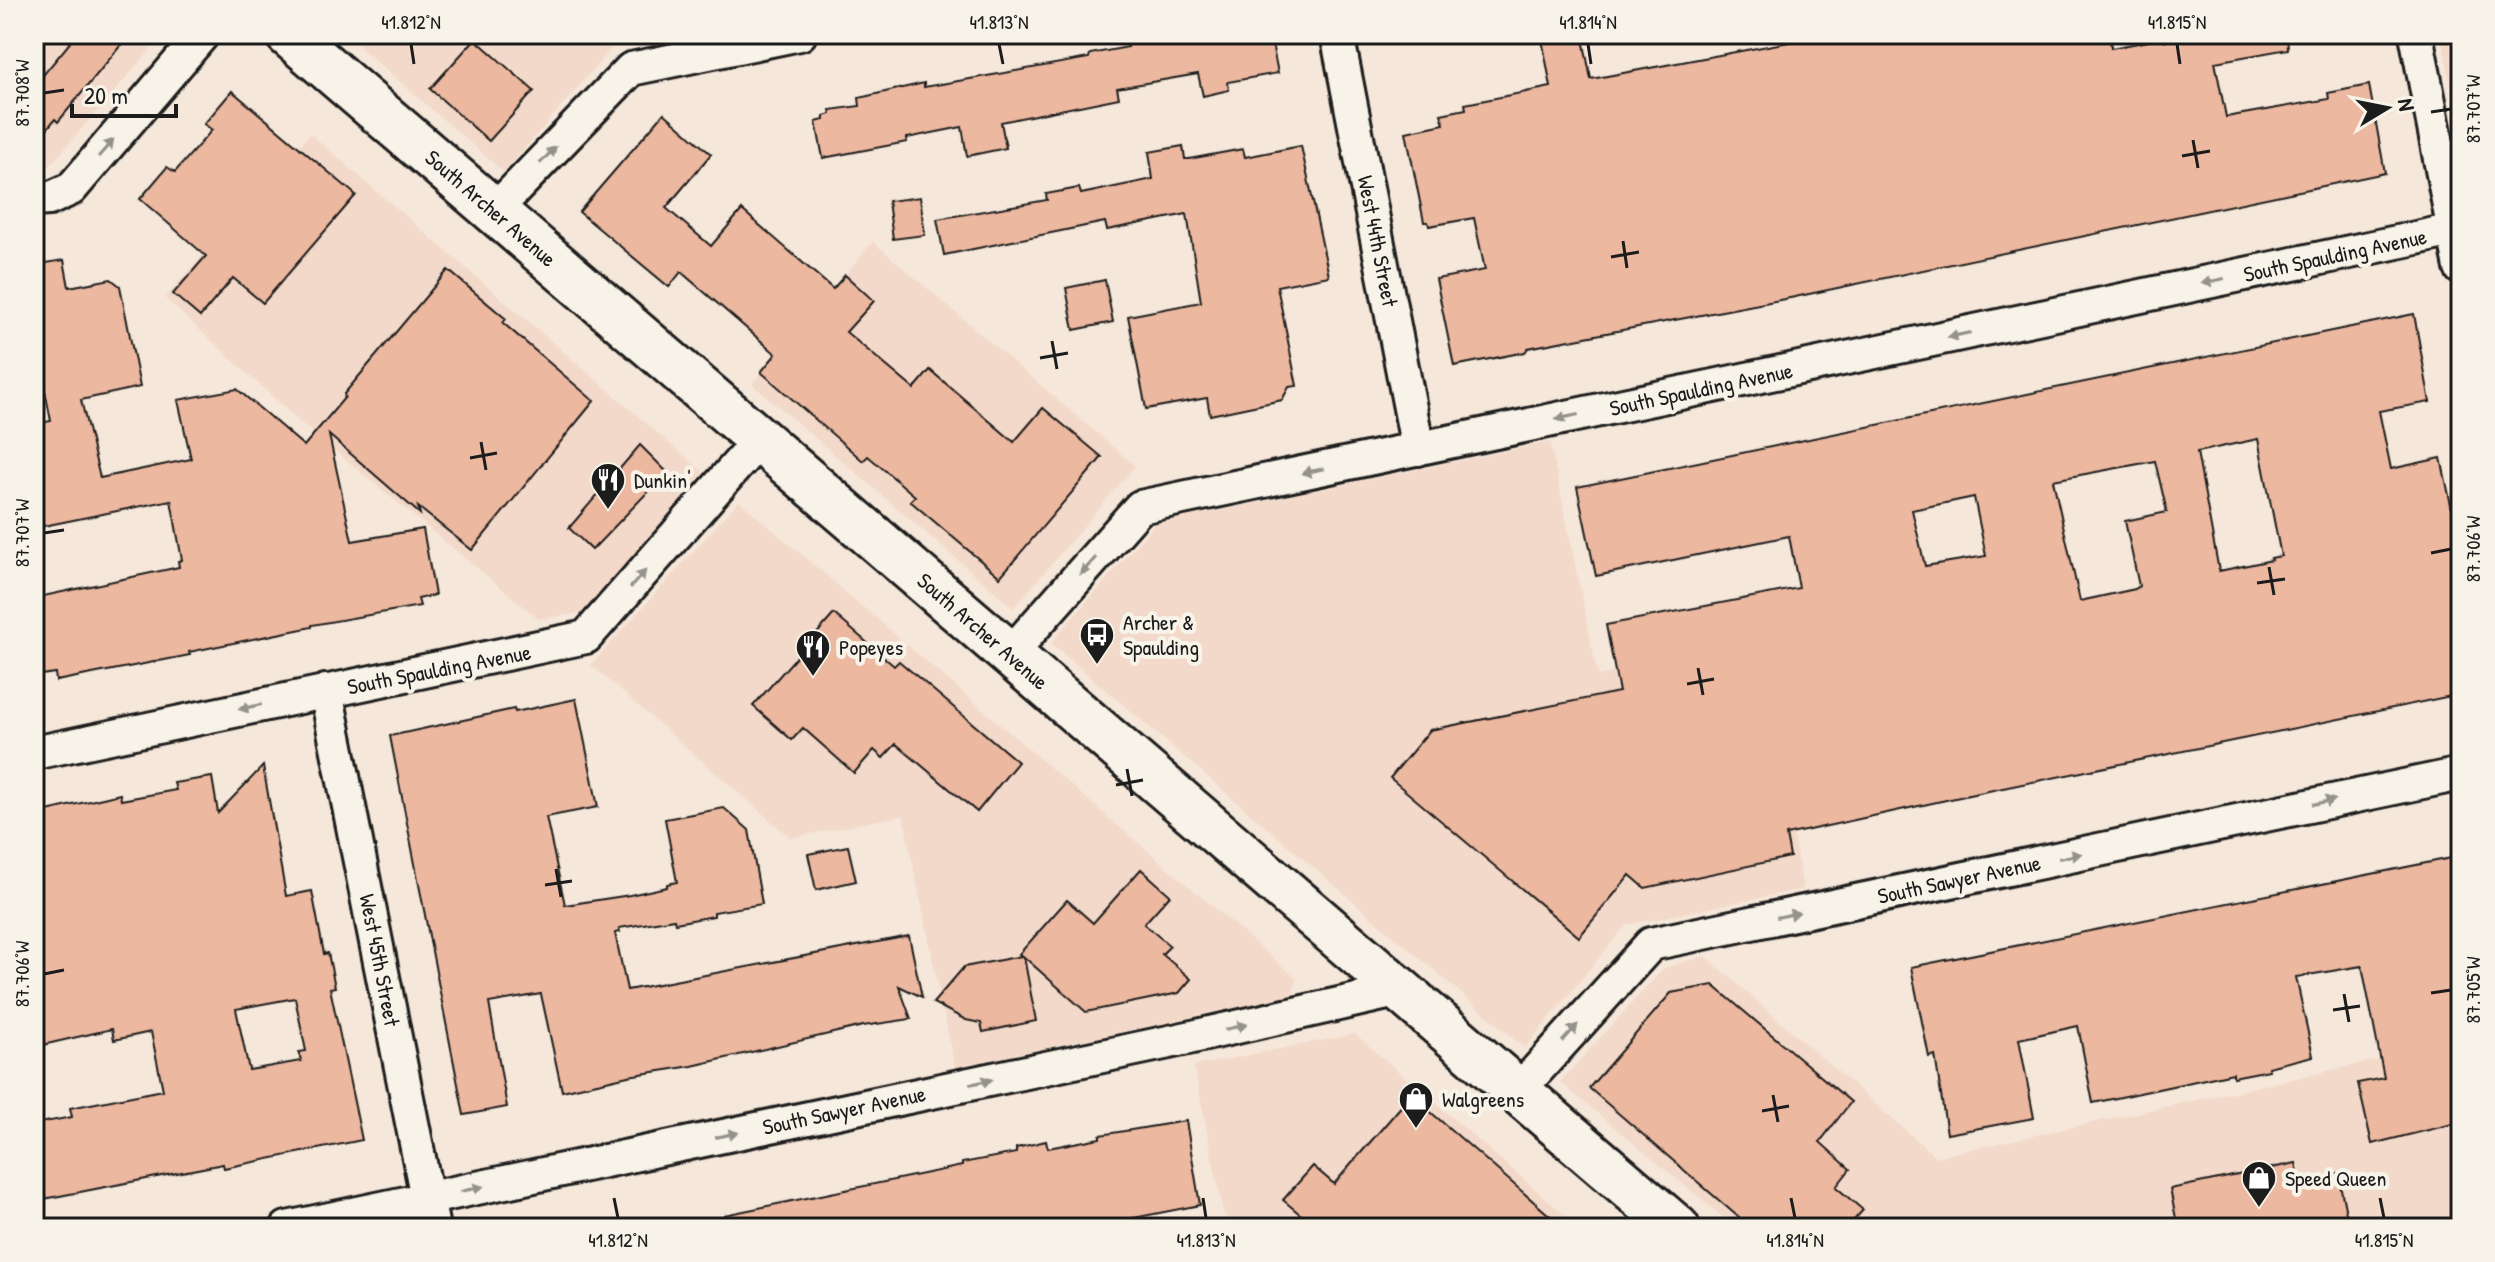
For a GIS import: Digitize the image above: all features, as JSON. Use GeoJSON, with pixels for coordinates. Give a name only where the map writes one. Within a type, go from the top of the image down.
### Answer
{"type":"FeatureCollection","features":[{"type":"Feature","properties":{"kind":"main road","name":"South Archer Avenue"},"geometry":{"type":"LineString","coordinates":[[288,34],[1677,1228]]}},
{"type":"Feature","properties":{"kind":"street"},"geometry":{"type":"LineString","coordinates":[[34,200],[49,199],[71,189],[203,34]]}},
{"type":"Feature","properties":{"kind":"street"},"geometry":{"type":"LineString","coordinates":[[494,211],[631,69],[800,34]]}},
{"type":"Feature","properties":{"kind":"street","name":"West 44th Street"},"geometry":{"type":"LineString","coordinates":[[1337,34],[1418,449]]}},
{"type":"Feature","properties":{"kind":"street"},"geometry":{"type":"LineString","coordinates":[[2416,34],[2461,268]]}},
{"type":"Feature","properties":{"kind":"street","name":"South Spaulding Avenue"},"geometry":{"type":"LineString","coordinates":[[1010,654],[1140,507],[2454,230]]}},
{"type":"Feature","properties":{"kind":"street","name":"South Spaulding Avenue"},"geometry":{"type":"LineString","coordinates":[[34,753],[586,637],[760,439]]}},
{"type":"Feature","properties":{"kind":"street","name":"West 45th Street"},"geometry":{"type":"LineString","coordinates":[[326,691],[430,1213]]}},
{"type":"Feature","properties":{"kind":"street","name":"South Sawyer Avenue"},"geometry":{"type":"LineString","coordinates":[[1518,1091],[1651,944],[2461,774]]}},
{"type":"Feature","properties":{"kind":"street","name":"South Sawyer Avenue"},"geometry":{"type":"LineString","coordinates":[[287,1228],[430,1213],[1401,990]]}},
{"type":"Feature","properties":{"kind":"shaded area"},"geometry":{"type":"Polygon","coordinates":[[[34,34],[164,34],[45,171],[34,173],[34,34]]]}},
{"type":"Feature","properties":{"kind":"shaded area"},"geometry":{"type":"Polygon","coordinates":[[[345,34],[624,34],[504,172],[345,34]]]}},
{"type":"Feature","properties":{"kind":"shaded area"},"geometry":{"type":"Polygon","coordinates":[[[2441,34],[2461,34],[2461,139],[2441,34]]]}},
{"type":"Feature","properties":{"kind":"shaded area"},"geometry":{"type":"Polygon","coordinates":[[[310,134],[703,472],[587,612],[539,619],[300,422],[165,298],[310,134]]]}},
{"type":"Feature","properties":{"kind":"shaded area"},"geometry":{"type":"Polygon","coordinates":[[[873,242],[1135,466],[1014,608],[752,384],[873,242]]]}},
{"type":"Feature","properties":{"kind":"shaded area"},"geometry":{"type":"Polygon","coordinates":[[[1550,442],[1598,676],[1757,645],[1803,889],[1626,925],[1525,1048],[1051,643],[1155,524],[1550,442]]]}},
{"type":"Feature","properties":{"kind":"shaded area"},"geometry":{"type":"Polygon","coordinates":[[[739,501],[1297,979],[1291,996],[955,1067],[903,815],[791,838],[591,665],[739,501]]]}},
{"type":"Feature","properties":{"kind":"shaded area"},"geometry":{"type":"Polygon","coordinates":[[[1705,956],[1936,1157],[2461,1042],[2461,1228],[1736,1228],[1560,1082],[1664,968],[1705,956]]]}},
{"type":"Feature","properties":{"kind":"shaded area"},"geometry":{"type":"Polygon","coordinates":[[[1355,1034],[1580,1228],[1239,1228],[1224,1215],[1194,1066],[1355,1034]]]}},
{"type":"Feature","properties":{"kind":"building"},"geometry":{"type":"Polygon","coordinates":[[[77,34],[130,34],[58,122],[55,119],[34,145],[34,86],[77,34]]]}},
{"type":"Feature","properties":{"kind":"building"},"geometry":{"type":"Polygon","coordinates":[[[1185,34],[1270,34],[1278,73],[1228,82],[1229,90],[1203,96],[1198,74],[1117,88],[1119,98],[1001,122],[1006,148],[967,156],[962,127],[907,138],[907,142],[823,158],[816,122],[831,114],[830,110],[860,106],[859,98],[924,83],[924,87],[1089,58],[1090,54],[1128,47],[1127,44],[1185,34]]]}},
{"type":"Feature","properties":{"kind":"building"},"geometry":{"type":"Polygon","coordinates":[[[1541,34],[1582,34],[1591,79],[1832,34],[2110,34],[2111,48],[2206,34],[2287,34],[2288,49],[2215,62],[2226,117],[2329,99],[2328,93],[2369,85],[2385,173],[1790,298],[1528,348],[1525,352],[1454,366],[1436,279],[1485,270],[1474,218],[1429,226],[1428,222],[1424,222],[1406,132],[1444,124],[1441,114],[1466,109],[1465,104],[1551,87],[1541,34]]]}},
{"type":"Feature","properties":{"kind":"building"},"geometry":{"type":"Polygon","coordinates":[[[475,39],[534,91],[489,141],[430,89],[475,39]]]}},
{"type":"Feature","properties":{"kind":"building"},"geometry":{"type":"Polygon","coordinates":[[[232,91],[356,195],[263,303],[233,278],[200,317],[173,294],[206,256],[140,199],[167,167],[175,172],[212,130],[204,124],[232,91]]]}},
{"type":"Feature","properties":{"kind":"building"},"geometry":{"type":"Polygon","coordinates":[[[664,113],[711,154],[666,208],[711,246],[742,210],[833,289],[845,275],[874,301],[846,332],[914,389],[930,370],[1014,442],[1043,408],[1102,457],[1000,577],[910,501],[915,496],[868,456],[863,461],[761,372],[776,354],[681,272],[669,287],[579,212],[664,113]]]}},
{"type":"Feature","properties":{"kind":"building"},"geometry":{"type":"Polygon","coordinates":[[[1183,146],[1185,159],[1189,159],[1243,149],[1245,157],[1301,146],[1329,276],[1277,286],[1297,386],[1289,387],[1282,400],[1210,415],[1207,398],[1146,409],[1128,316],[1201,302],[1187,214],[1107,230],[1105,222],[944,255],[937,219],[1047,200],[1046,194],[1079,188],[1081,194],[1153,179],[1149,152],[1183,146]]]}},
{"type":"Feature","properties":{"kind":"building"},"geometry":{"type":"Polygon","coordinates":[[[920,197],[925,235],[893,239],[888,201],[920,197]]]}},
{"type":"Feature","properties":{"kind":"building"},"geometry":{"type":"Polygon","coordinates":[[[64,260],[69,287],[111,279],[120,286],[140,387],[81,400],[100,478],[191,459],[178,400],[237,389],[304,446],[448,270],[506,319],[503,323],[594,401],[472,550],[418,507],[420,514],[329,435],[352,541],[423,529],[435,595],[418,599],[420,606],[312,625],[189,652],[190,655],[56,681],[55,673],[34,676],[34,598],[179,567],[178,561],[182,560],[171,500],[34,528],[34,424],[51,421],[34,335],[34,265],[64,260]]]}},
{"type":"Feature","properties":{"kind":"building"},"geometry":{"type":"Polygon","coordinates":[[[1105,280],[1113,322],[1074,330],[1066,288],[1105,280]]]}},
{"type":"Feature","properties":{"kind":"building"},"geometry":{"type":"Polygon","coordinates":[[[2414,314],[2430,402],[2379,411],[2391,469],[2441,458],[2461,552],[2461,694],[1786,835],[1790,857],[1645,888],[1630,875],[1579,937],[1390,778],[1430,730],[1619,692],[1606,625],[1799,588],[1789,536],[1596,576],[1577,487],[2414,314]],[[2258,439],[2197,452],[2219,571],[2281,556],[2258,439]],[[2155,461],[2053,480],[2080,601],[2139,586],[2125,521],[2167,512],[2155,461]],[[1974,497],[1912,510],[1925,566],[1986,556],[1974,497]]]}},
{"type":"Feature","properties":{"kind":"building","name":"Dunkin'"},"geometry":{"type":"Polygon","coordinates":[[[640,445],[667,472],[592,550],[569,528],[640,445]]]}},
{"type":"Feature","properties":{"kind":"building"},"geometry":{"type":"Polygon","coordinates":[[[834,614],[894,666],[899,661],[1018,762],[977,812],[896,744],[883,758],[874,750],[854,773],[803,728],[792,740],[753,706],[834,614]]]}},
{"type":"Feature","properties":{"kind":"building"},"geometry":{"type":"Polygon","coordinates":[[[576,699],[598,807],[546,817],[565,905],[630,895],[677,882],[665,819],[724,808],[749,830],[762,904],[714,912],[714,916],[675,923],[674,919],[619,928],[620,932],[615,933],[627,990],[909,936],[922,997],[899,986],[911,1019],[863,1026],[692,1066],[562,1091],[541,994],[489,1003],[507,1107],[464,1115],[390,736],[576,699]]]}},
{"type":"Feature","properties":{"kind":"building"},"geometry":{"type":"Polygon","coordinates":[[[263,766],[286,896],[312,891],[324,954],[328,953],[335,987],[330,988],[362,1140],[34,1201],[34,1124],[72,1117],[70,1108],[163,1090],[151,1032],[114,1040],[112,1029],[34,1047],[34,814],[120,794],[121,800],[176,790],[174,783],[212,777],[218,813],[263,766]],[[295,998],[236,1009],[249,1070],[301,1061],[299,1052],[306,1051],[295,998]]]}},
{"type":"Feature","properties":{"kind":"building"},"geometry":{"type":"Polygon","coordinates":[[[848,846],[856,881],[816,890],[808,854],[848,846]]]}},
{"type":"Feature","properties":{"kind":"building"},"geometry":{"type":"Polygon","coordinates":[[[2461,856],[2461,1122],[2372,1144],[2358,1083],[2384,1078],[2362,966],[2296,977],[2313,1056],[2268,1067],[2269,1070],[2233,1077],[2233,1073],[2093,1103],[2078,1026],[2019,1039],[2034,1118],[1947,1134],[1935,1055],[1929,1057],[1911,967],[2461,856]]]}},
{"type":"Feature","properties":{"kind":"building"},"geometry":{"type":"Polygon","coordinates":[[[1141,869],[1170,895],[1144,924],[1170,946],[1162,954],[1191,979],[1179,993],[1086,1012],[1024,957],[1036,1021],[983,1032],[981,1023],[966,1020],[933,1003],[964,967],[1022,956],[1019,954],[1067,900],[1093,923],[1141,869]]]}},
{"type":"Feature","properties":{"kind":"building"},"geometry":{"type":"Polygon","coordinates":[[[1713,985],[1851,1102],[1820,1142],[1850,1169],[1836,1187],[1863,1210],[1847,1228],[1751,1228],[1589,1088],[1671,993],[1713,985]]]}},
{"type":"Feature","properties":{"kind":"building","name":"Walgreens"},"geometry":{"type":"Polygon","coordinates":[[[1411,1095],[1564,1228],[1306,1228],[1307,1220],[1283,1200],[1313,1166],[1334,1184],[1411,1095]]]}},
{"type":"Feature","properties":{"kind":"building"},"geometry":{"type":"Polygon","coordinates":[[[1186,1121],[1200,1205],[1083,1228],[726,1228],[724,1215],[962,1166],[962,1163],[1016,1153],[1016,1148],[1046,1141],[1048,1148],[1100,1138],[1100,1135],[1186,1121]]]}},
{"type":"Feature","properties":{"kind":"building","name":"Speed Queen"},"geometry":{"type":"Polygon","coordinates":[[[2296,1163],[2300,1182],[2338,1174],[2349,1228],[2178,1228],[2170,1189],[2296,1163]]]}},
{"type":"Feature","properties":{"kind":"place","name":"Dunkin'"},"geometry":{"type":"Point","coordinates":[608,511]}},
{"type":"Feature","properties":{"kind":"place","name":"Archer & Spaulding"},"geometry":{"type":"Point","coordinates":[1097,666]}},
{"type":"Feature","properties":{"kind":"place","name":"Popeyes"},"geometry":{"type":"Point","coordinates":[813,678]}},
{"type":"Feature","properties":{"kind":"place","name":"Walgreens"},"geometry":{"type":"Point","coordinates":[1416,1130]}},
{"type":"Feature","properties":{"kind":"place","name":"Speed Queen"},"geometry":{"type":"Point","coordinates":[2259,1209]}}]}
